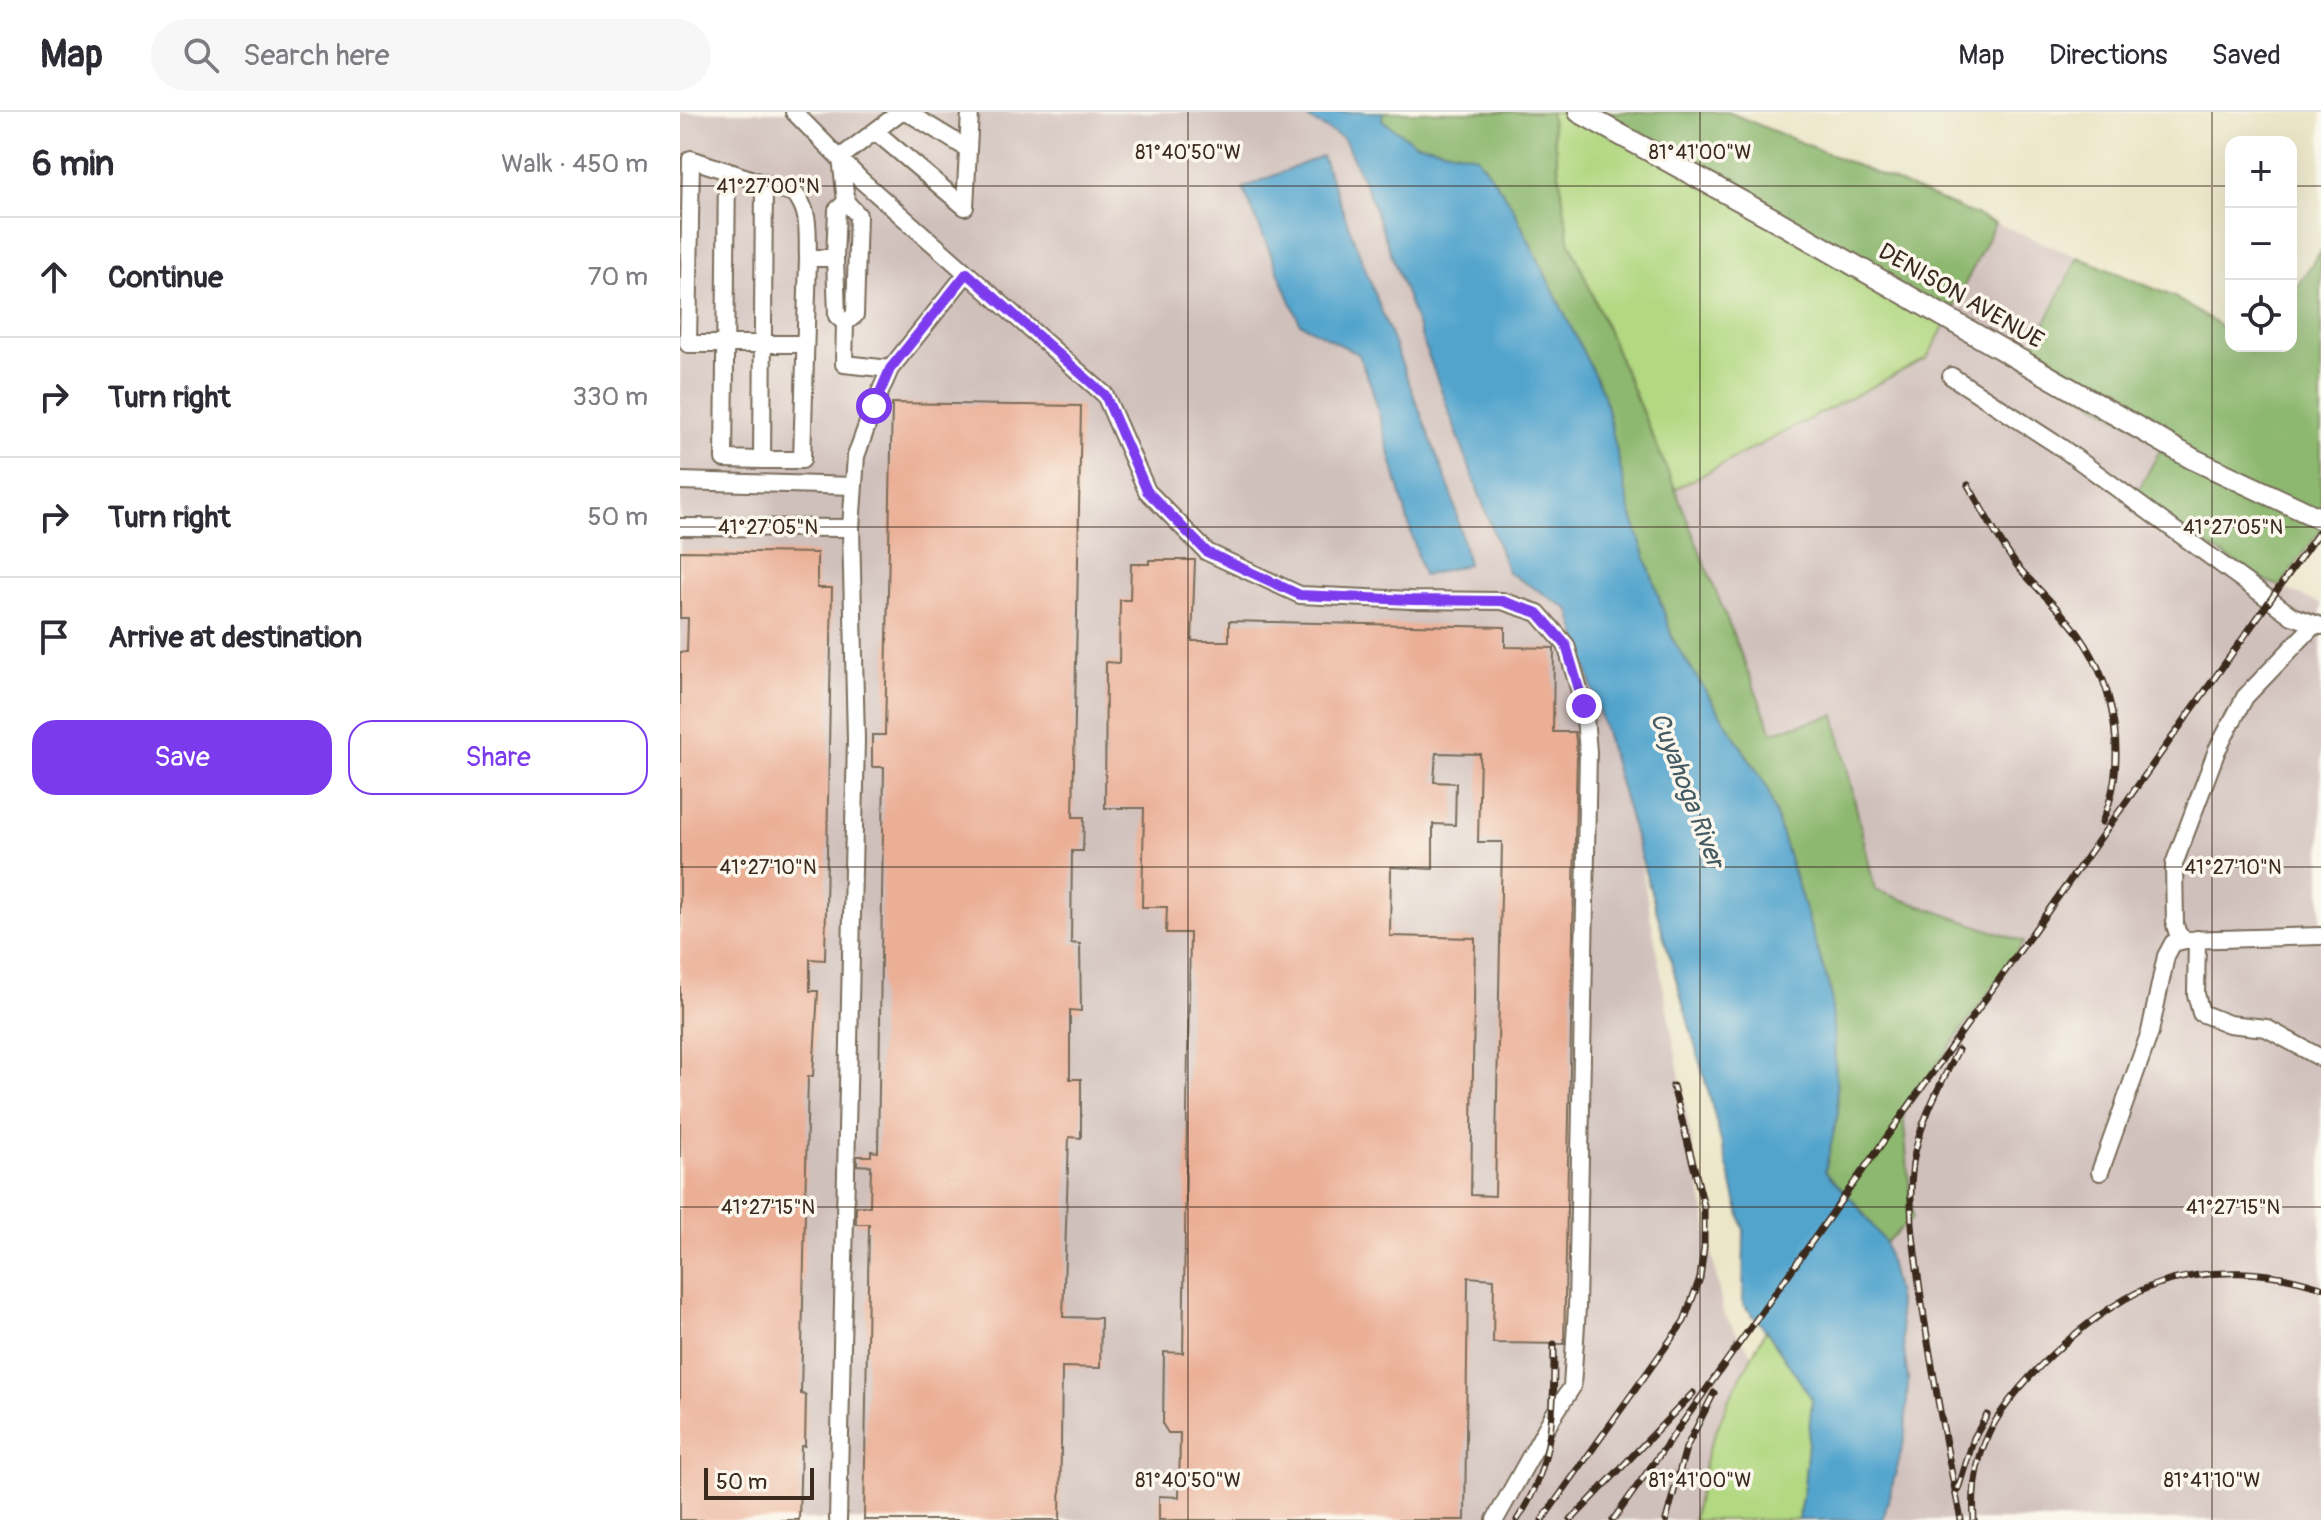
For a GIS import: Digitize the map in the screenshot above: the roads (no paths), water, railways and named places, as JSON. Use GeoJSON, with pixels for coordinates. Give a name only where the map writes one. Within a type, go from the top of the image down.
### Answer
{"type":"FeatureCollection","features":[{"type":"Feature","properties":{"kind":"main road","name":"DENISON AVENUE"},"geometry":{"type":"LineString","coordinates":[[1579,112],[2193,459],[2321,519]]}},
{"type":"Feature","properties":{"kind":"street"},"geometry":{"type":"LineString","coordinates":[[794,112],[861,180],[1105,395],[1147,491],[1207,552],[1300,595],[1502,601],[1538,613],[1566,645],[1584,706],[1588,752],[1577,1293],[1572,1387],[1495,1520]]}},
{"type":"Feature","properties":{"kind":"street"},"geometry":{"type":"LineString","coordinates":[[841,157],[900,112]]}},
{"type":"Feature","properties":{"kind":"street"},"geometry":{"type":"LineString","coordinates":[[907,112],[968,149]]}},
{"type":"Feature","properties":{"kind":"street"},"geometry":{"type":"LineString","coordinates":[[876,132],[965,207],[970,112]]}},
{"type":"Feature","properties":{"kind":"street"},"geometry":{"type":"LineString","coordinates":[[841,157],[846,202],[858,215],[855,315],[845,323],[844,364],[890,369]]}},
{"type":"Feature","properties":{"kind":"street"},"geometry":{"type":"LineString","coordinates":[[727,171],[725,344],[724,459],[802,460],[808,258],[805,205],[795,194],[764,183],[691,159],[688,344],[725,344],[805,344]]}},
{"type":"Feature","properties":{"kind":"street"},"geometry":{"type":"LineString","coordinates":[[762,460],[764,183]]}},
{"type":"Feature","properties":{"kind":"street"},"geometry":{"type":"LineString","coordinates":[[845,323],[837,316],[835,258],[837,210],[846,202]]}},
{"type":"Feature","properties":{"kind":"street"},"geometry":{"type":"LineString","coordinates":[[808,258],[835,258]]}},
{"type":"Feature","properties":{"kind":"street"},"geometry":{"type":"LineString","coordinates":[[838,1520],[856,740],[851,528],[856,456],[890,369],[967,273]]}},
{"type":"Feature","properties":{"kind":"street"},"geometry":{"type":"LineString","coordinates":[[1951,376],[2062,448],[2292,616],[2318,625],[2245,697],[2217,750],[2174,864],[2175,925],[2178,934],[2191,940]]}},
{"type":"Feature","properties":{"kind":"street"},"geometry":{"type":"LineString","coordinates":[[680,481],[854,486]]}},
{"type":"Feature","properties":{"kind":"street"},"geometry":{"type":"LineString","coordinates":[[680,527],[851,528]]}},
{"type":"Feature","properties":{"kind":"street"},"geometry":{"type":"LineString","coordinates":[[2100,1172],[2150,1032],[2166,956],[2173,943],[2321,936]]}},
{"type":"Feature","properties":{"kind":"street"},"geometry":{"type":"LineString","coordinates":[[2191,940],[2201,1013],[2229,1024],[2266,1028],[2321,1058]]}},
{"type":"Feature","properties":{"kind":"water","name":"Cuyahoga River"},"geometry":{"type":"Polygon","coordinates":[[[1297,112],[1383,112],[1382,120],[1415,143],[1477,156],[1511,204],[1604,395],[1630,510],[1673,640],[1767,787],[1831,993],[1838,1113],[1825,1171],[1857,1205],[1885,1243],[1897,1296],[1908,1380],[1905,1437],[1883,1520],[1798,1520],[1812,1399],[1766,1330],[1743,1304],[1744,1231],[1709,1094],[1570,610],[1508,572],[1368,191],[1344,139],[1297,112]]]}},
{"type":"Feature","properties":{"kind":"water"},"geometry":{"type":"Polygon","coordinates":[[[1322,156],[1452,495],[1468,564],[1423,576],[1371,385],[1358,354],[1300,323],[1243,188],[1322,156]]]}},
{"type":"Feature","properties":{"kind":"railway"},"geometry":{"type":"LineString","coordinates":[[1968,485],[2012,558],[2080,636],[2102,678],[2110,702],[2116,751],[2115,776],[2102,822]]}},
{"type":"Feature","properties":{"kind":"railway"},"geometry":{"type":"LineString","coordinates":[[1613,1520],[2321,529]]}},
{"type":"Feature","properties":{"kind":"railway"},"geometry":{"type":"LineString","coordinates":[[1958,1050],[1920,1133],[1913,1163],[1911,1213],[1925,1325],[1961,1520]]}},
{"type":"Feature","properties":{"kind":"railway"},"geometry":{"type":"LineString","coordinates":[[1542,1520],[1684,1321],[1700,1278],[1704,1206],[1673,1086]]}},
{"type":"Feature","properties":{"kind":"railway"},"geometry":{"type":"LineString","coordinates":[[1974,1520],[1978,1463],[2002,1410],[2019,1388],[2063,1344],[2112,1307],[2158,1284],[2219,1273],[2261,1274],[2321,1287]]}},
{"type":"Feature","properties":{"kind":"railway"},"geometry":{"type":"LineString","coordinates":[[1517,1520],[1529,1500],[1545,1458],[1552,1413],[1554,1344]]}},
{"type":"Feature","properties":{"kind":"railway"},"geometry":{"type":"LineString","coordinates":[[1571,1520],[1693,1393]]}},
{"type":"Feature","properties":{"kind":"railway"},"geometry":{"type":"LineString","coordinates":[[1666,1520],[1686,1448],[1714,1393]]}},
{"type":"Feature","properties":{"kind":"railway"},"geometry":{"type":"LineString","coordinates":[[1958,1489],[1974,1438],[1987,1415]]}}]}
